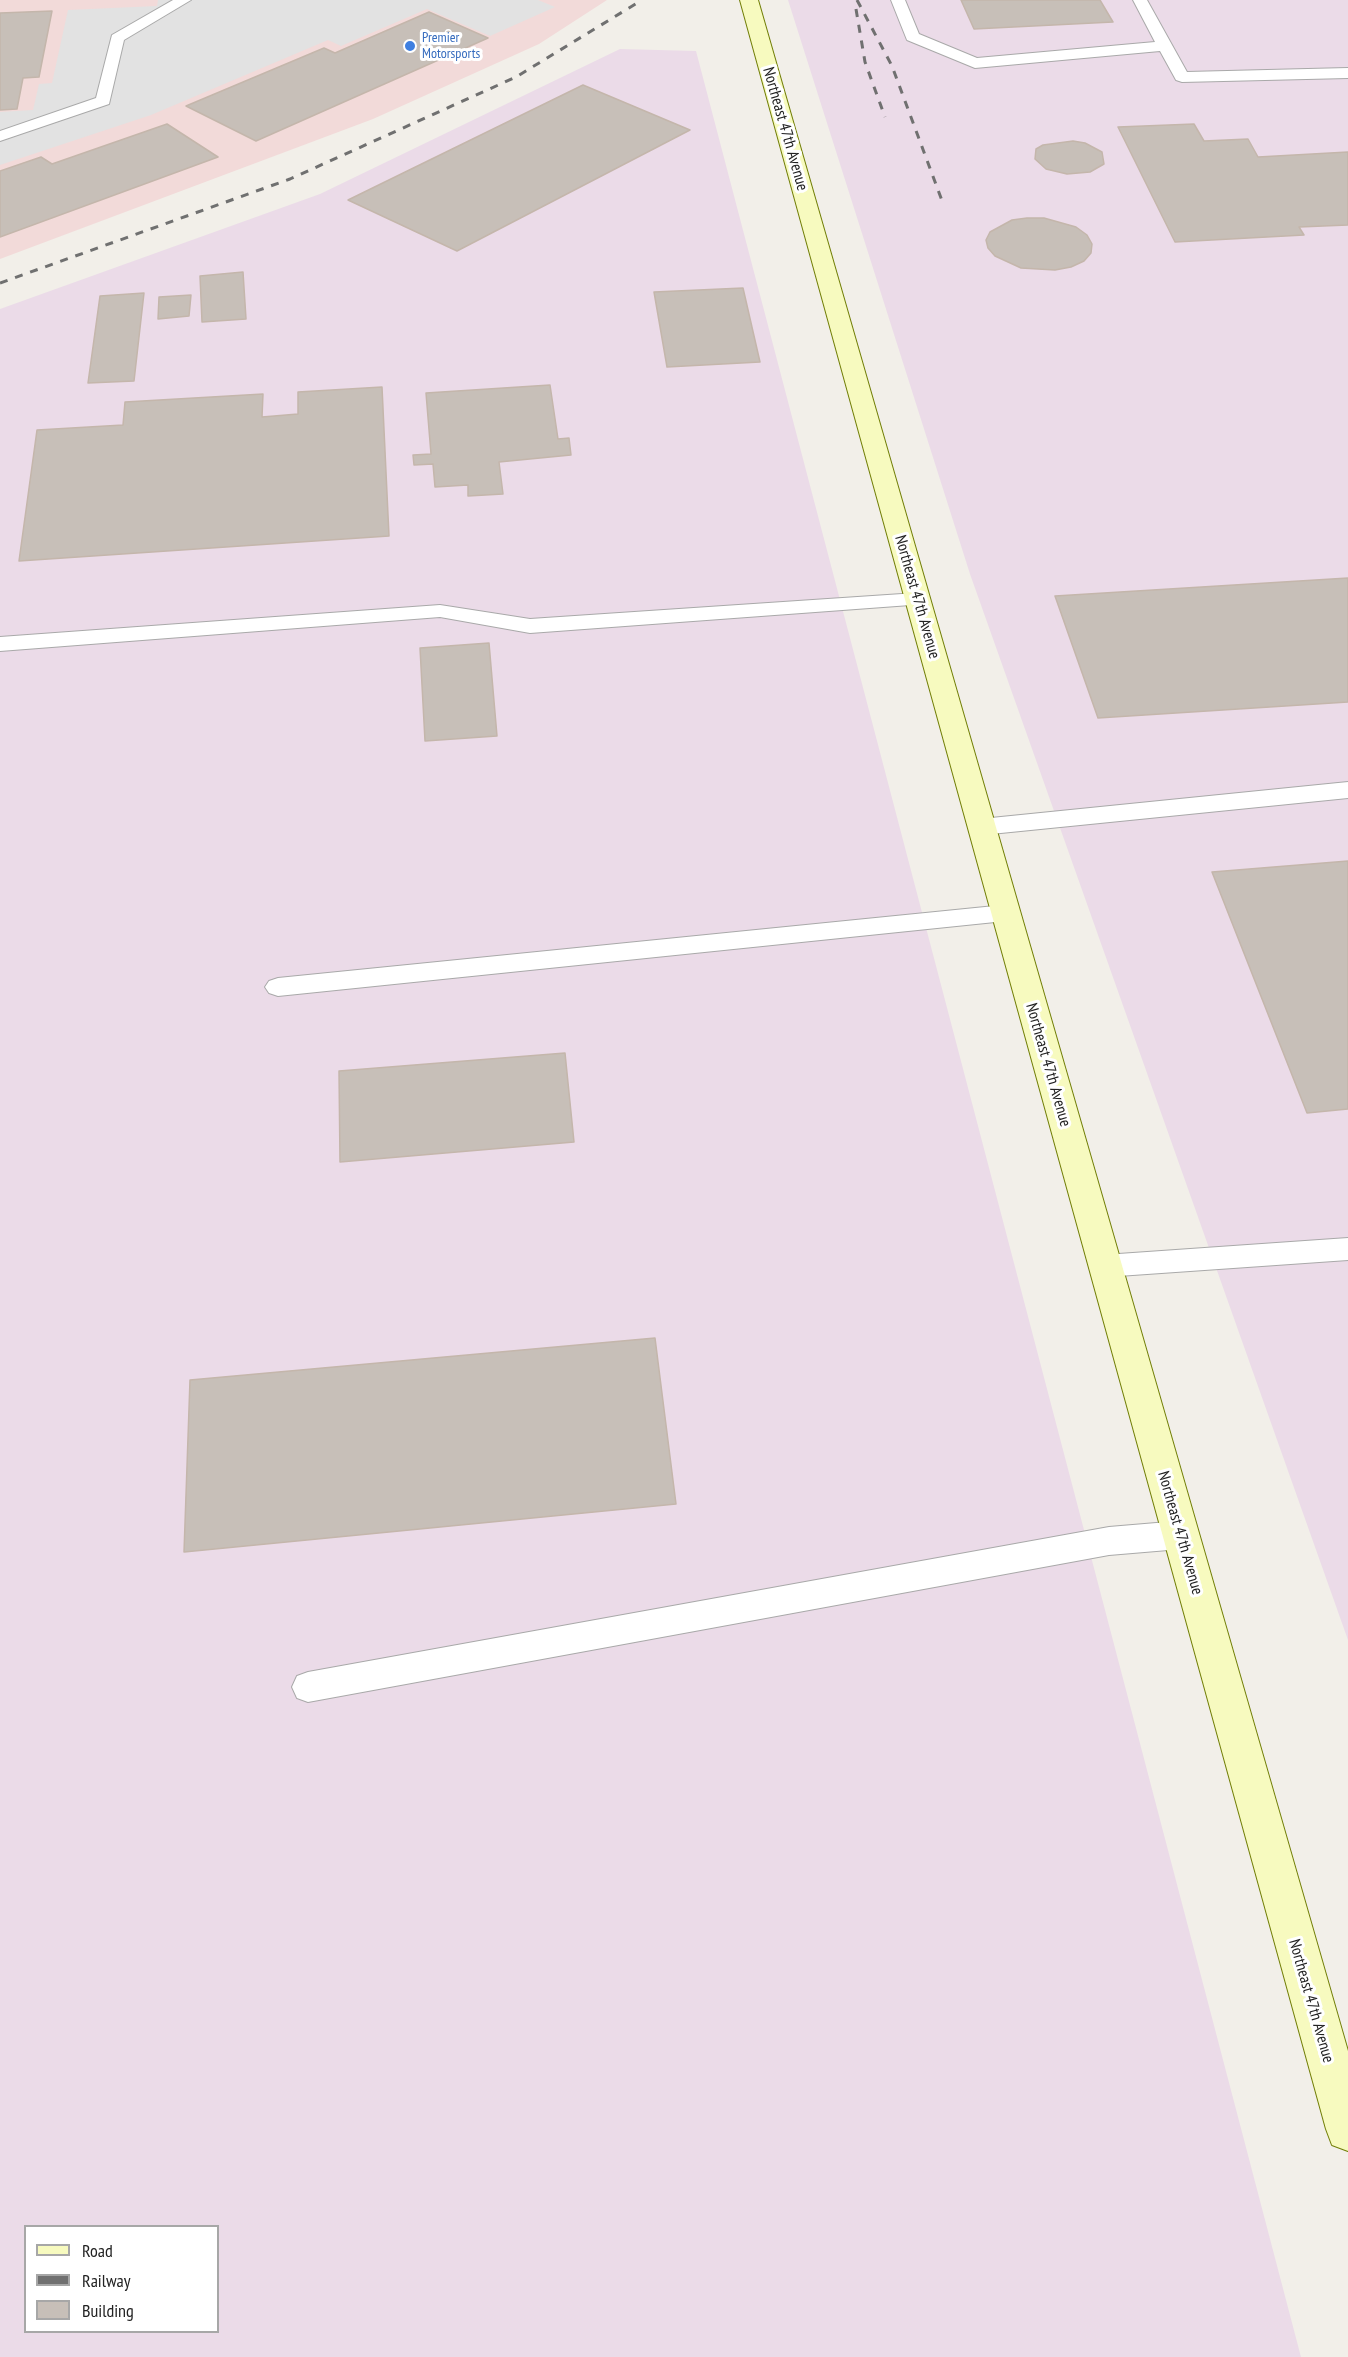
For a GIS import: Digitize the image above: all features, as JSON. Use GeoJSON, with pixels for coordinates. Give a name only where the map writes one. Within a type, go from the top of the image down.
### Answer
{"type":"FeatureCollection","features":[{"type":"Feature","properties":{"kind":"street","name":"Northeast 47th Avenue"},"geometry":{"type":"LineString","coordinates":[[749,0],[1348,2129]]}},
{"type":"Feature","properties":{"kind":"lane"},"geometry":{"type":"LineString","coordinates":[[0,136],[103,101],[117,38],[184,0]]}},
{"type":"Feature","properties":{"kind":"lane"},"geometry":{"type":"LineString","coordinates":[[898,0],[912,37],[975,63],[1166,46]]}},
{"type":"Feature","properties":{"kind":"lane"},"geometry":{"type":"LineString","coordinates":[[1155,0],[1140,0],[1182,77],[1348,73]]}},
{"type":"Feature","properties":{"kind":"lane"},"geometry":{"type":"LineString","coordinates":[[0,644],[440,611],[530,626],[917,599]]}},
{"type":"Feature","properties":{"kind":"lane"},"geometry":{"type":"LineString","coordinates":[[981,827],[1348,789]]}},
{"type":"Feature","properties":{"kind":"lane"},"geometry":{"type":"LineString","coordinates":[[278,987],[1005,913]]}},
{"type":"Feature","properties":{"kind":"lane"},"geometry":{"type":"LineString","coordinates":[[1104,1266],[1348,1249]]}},
{"type":"Feature","properties":{"kind":"lane"},"geometry":{"type":"LineString","coordinates":[[308,1687],[1109,1541],[1180,1535]]}},
{"type":"Feature","properties":{"kind":"shaded area"},"geometry":{"type":"Polygon","coordinates":[[[0,0],[607,0],[539,44],[373,119],[0,259],[0,0]]]}},
{"type":"Feature","properties":{"kind":"shaded area"},"geometry":{"type":"Polygon","coordinates":[[[158,0],[538,0],[555,7],[490,36],[427,9],[341,46],[328,40],[151,115],[0,165],[0,112],[33,110],[39,84],[52,83],[68,10],[157,6],[158,0]]]}},
{"type":"Feature","properties":{"kind":"shaded area"},"geometry":{"type":"Polygon","coordinates":[[[788,0],[1348,0],[1348,1640],[970,574],[788,0]]]}},
{"type":"Feature","properties":{"kind":"shaded area"},"geometry":{"type":"Polygon","coordinates":[[[620,49],[696,51],[1301,2357],[0,2357],[0,309],[320,194],[620,49]]]}},
{"type":"Feature","properties":{"kind":"building"},"geometry":{"type":"Polygon","coordinates":[[[961,0],[1100,0],[1113,22],[974,29],[961,0]]]}},
{"type":"Feature","properties":{"kind":"building"},"geometry":{"type":"Polygon","coordinates":[[[52,11],[39,77],[23,78],[17,109],[0,110],[0,13],[52,11]]]}},
{"type":"Feature","properties":{"kind":"building"},"geometry":{"type":"Polygon","coordinates":[[[429,12],[488,38],[256,141],[186,106],[324,48],[335,53],[429,12]]]}},
{"type":"Feature","properties":{"kind":"building"},"geometry":{"type":"Polygon","coordinates":[[[583,85],[690,130],[457,251],[348,200],[583,85]]]}},
{"type":"Feature","properties":{"kind":"building"},"geometry":{"type":"Polygon","coordinates":[[[167,124],[218,157],[0,237],[0,171],[41,157],[52,164],[167,124]]]}},
{"type":"Feature","properties":{"kind":"building"},"geometry":{"type":"Polygon","coordinates":[[[1194,124],[1204,141],[1248,139],[1258,157],[1348,152],[1348,225],[1299,227],[1304,235],[1175,242],[1118,127],[1194,124]]]}},
{"type":"Feature","properties":{"kind":"building"},"geometry":{"type":"Polygon","coordinates":[[[1073,141],[1085,143],[1102,152],[1104,164],[1090,172],[1067,174],[1046,169],[1035,159],[1036,149],[1043,145],[1073,141]]]}},
{"type":"Feature","properties":{"kind":"building"},"geometry":{"type":"Polygon","coordinates":[[[1044,218],[1076,227],[1087,235],[1092,244],[1091,253],[1084,261],[1071,267],[1055,270],[1021,268],[995,256],[988,248],[986,240],[990,232],[1012,220],[1044,218]]]}},
{"type":"Feature","properties":{"kind":"building"},"geometry":{"type":"Polygon","coordinates":[[[243,272],[246,319],[202,322],[200,276],[243,272]]]}},
{"type":"Feature","properties":{"kind":"building"},"geometry":{"type":"Polygon","coordinates":[[[743,288],[760,362],[667,367],[654,292],[743,288]]]}},
{"type":"Feature","properties":{"kind":"building"},"geometry":{"type":"Polygon","coordinates":[[[144,293],[134,381],[88,383],[100,296],[144,293]]]}},
{"type":"Feature","properties":{"kind":"building"},"geometry":{"type":"Polygon","coordinates":[[[191,295],[189,316],[158,319],[159,297],[191,295]]]}},
{"type":"Feature","properties":{"kind":"building"},"geometry":{"type":"Polygon","coordinates":[[[550,385],[558,439],[569,438],[571,455],[499,462],[503,494],[468,496],[468,485],[435,487],[433,464],[414,465],[413,455],[431,454],[426,393],[550,385]]]}},
{"type":"Feature","properties":{"kind":"building"},"geometry":{"type":"Polygon","coordinates":[[[382,387],[389,536],[19,561],[37,430],[123,425],[125,402],[263,394],[262,417],[298,414],[298,392],[382,387]]]}},
{"type":"Feature","properties":{"kind":"building"},"geometry":{"type":"Polygon","coordinates":[[[1348,578],[1348,702],[1098,718],[1055,596],[1348,578]]]}},
{"type":"Feature","properties":{"kind":"building"},"geometry":{"type":"Polygon","coordinates":[[[489,643],[497,736],[425,741],[420,648],[489,643]]]}},
{"type":"Feature","properties":{"kind":"building"},"geometry":{"type":"Polygon","coordinates":[[[1348,861],[1348,1109],[1307,1113],[1212,872],[1348,861]]]}},
{"type":"Feature","properties":{"kind":"building"},"geometry":{"type":"Polygon","coordinates":[[[565,1053],[574,1142],[340,1162],[339,1071],[565,1053]]]}},
{"type":"Feature","properties":{"kind":"building"},"geometry":{"type":"Polygon","coordinates":[[[655,1338],[676,1504],[184,1552],[190,1380],[655,1338]]]}},
{"type":"Feature","properties":{"kind":"railway"},"geometry":{"type":"LineString","coordinates":[[0,283],[290,179],[516,77],[642,0]]}},
{"type":"Feature","properties":{"kind":"railway"},"geometry":{"type":"LineString","coordinates":[[857,0],[892,66],[944,206]]}},
{"type":"Feature","properties":{"kind":"railway"},"geometry":{"type":"LineString","coordinates":[[856,9],[865,62],[885,117]]}},
{"type":"Feature","properties":{"kind":"place","name":"Premier Motorsports"},"geometry":{"type":"Point","coordinates":[410,46]}}]}
